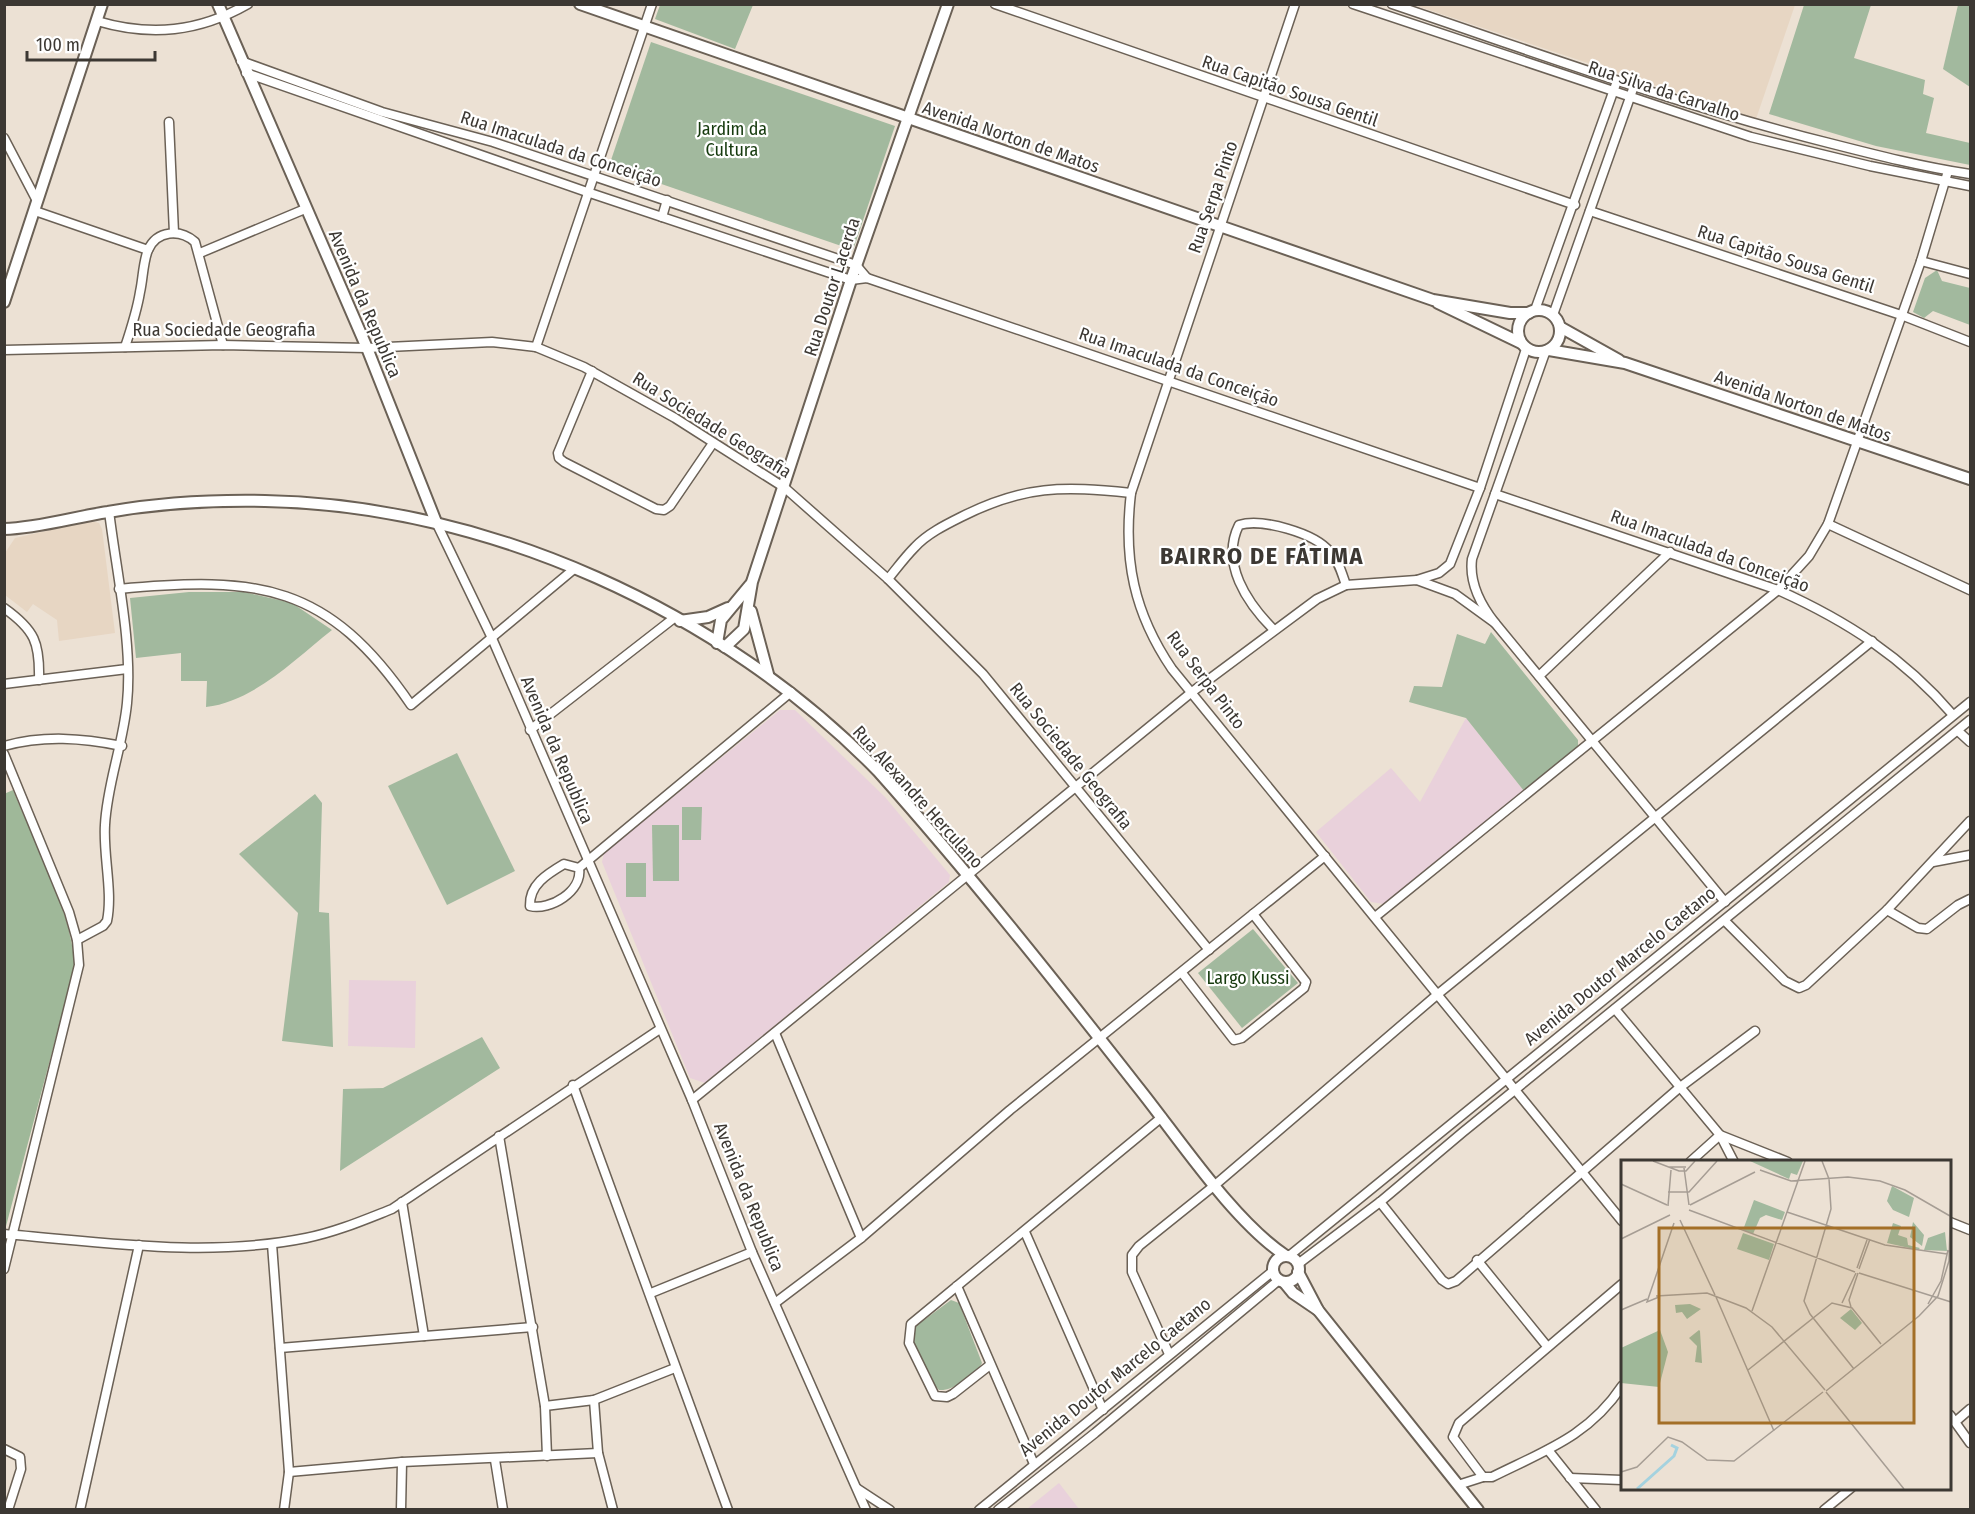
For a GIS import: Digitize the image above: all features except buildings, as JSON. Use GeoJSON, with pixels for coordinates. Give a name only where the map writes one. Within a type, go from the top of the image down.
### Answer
{"type":"FeatureCollection","features":[{"type":"Feature","properties":{"kind":"main road"},"geometry":{"type":"LineString","coordinates":[[4,302],[102,4]]}},
{"type":"Feature","properties":{"kind":"main road","name":"Avenida da Republica"},"geometry":{"type":"LineString","coordinates":[[218,4],[240,60],[368,348],[436,522]]}},
{"type":"Feature","properties":{"kind":"main road","name":"Avenida Norton de Matos"},"geometry":{"type":"LineString","coordinates":[[580,4],[908,120],[1433,300],[1510,313],[1532,311]]}},
{"type":"Feature","properties":{"kind":"main road","name":"Rua Doutor Lacerda"},"geometry":{"type":"LineString","coordinates":[[721,645],[744,629],[752,582],[785,488],[856,265],[948,4]]}},
{"type":"Feature","properties":{"kind":"main road","name":"Avenida Norton de Matos"},"geometry":{"type":"LineString","coordinates":[[1433,300],[1523,346]]}},
{"type":"Feature","properties":{"kind":"main road"},"geometry":{"type":"LineString","coordinates":[[1532,311],[1553,315],[1560,327],[1557,343],[1547,351],[1523,346],[1518,326],[1532,311]]}},
{"type":"Feature","properties":{"kind":"main road","name":"Avenida Norton de Matos"},"geometry":{"type":"LineString","coordinates":[[1560,327],[1624,363]]}},
{"type":"Feature","properties":{"kind":"main road","name":"Avenida Norton de Matos"},"geometry":{"type":"LineString","coordinates":[[1547,351],[1624,363],[1971,479]]}},
{"type":"Feature","properties":{"kind":"main road","name":"Rua Alexandre Herculano"},"geometry":{"type":"LineString","coordinates":[[4,537],[9,529],[108,512],[182,504],[264,501],[372,509],[436,522],[574,569],[677,619],[768,675],[791,692],[846,739],[878,771],[1099,1038],[1215,1185],[1266,1243],[1287,1256]]}},
{"type":"Feature","properties":{"kind":"main road","name":"Rua Doutor Lacerda"},"geometry":{"type":"LineString","coordinates":[[721,645],[721,620],[752,582]]}},
{"type":"Feature","properties":{"kind":"main road"},"geometry":{"type":"LineString","coordinates":[[677,619],[716,614],[736,603]]}},
{"type":"Feature","properties":{"kind":"main road"},"geometry":{"type":"LineString","coordinates":[[749,604],[768,675]]}},
{"type":"Feature","properties":{"kind":"main road","name":"Rua Alexandre Herculano"},"geometry":{"type":"LineString","coordinates":[[1266,1243],[1277,1275]]}},
{"type":"Feature","properties":{"kind":"main road"},"geometry":{"type":"LineString","coordinates":[[1287,1256],[1298,1268],[1318,1310],[1478,1509]]}},
{"type":"Feature","properties":{"kind":"main road","name":"Avenida Doutor Marcelo Caetano"},"geometry":{"type":"LineString","coordinates":[[1287,1256],[1277,1259],[1277,1275],[1293,1279],[1298,1268]]}},
{"type":"Feature","properties":{"kind":"main road"},"geometry":{"type":"LineString","coordinates":[[1277,1275],[1293,1293],[1318,1310]]}},
{"type":"Feature","properties":{"kind":"street"},"geometry":{"type":"LineString","coordinates":[[97,21],[119,28],[176,31],[224,18],[248,4]]}},
{"type":"Feature","properties":{"kind":"street"},"geometry":{"type":"LineString","coordinates":[[536,347],[652,4]]}},
{"type":"Feature","properties":{"kind":"street","name":"Rua Capitão Sousa Gentil"},"geometry":{"type":"LineString","coordinates":[[995,4],[1264,100],[1575,205]]}},
{"type":"Feature","properties":{"kind":"street","name":"Rua Serpa Pinto"},"geometry":{"type":"LineString","coordinates":[[1295,4],[1131,493],[1128,553],[1137,599],[1160,650],[1192,692],[1516,1090],[1584,1170],[1621,1218]]}},
{"type":"Feature","properties":{"kind":"street","name":"Rua Silva da Carvalho"},"geometry":{"type":"LineString","coordinates":[[1392,4],[1617,81],[1803,136],[1948,171],[1971,174]]}},
{"type":"Feature","properties":{"kind":"street","name":"Rua Silva da Carvalho"},"geometry":{"type":"LineString","coordinates":[[1359,6],[1630,98],[1799,149],[1945,183],[1971,186]]}},
{"type":"Feature","properties":{"kind":"street"},"geometry":{"type":"LineString","coordinates":[[1444,35],[1448,23]]}},
{"type":"Feature","properties":{"kind":"street","name":"Rua Imaculada da Conceição"},"geometry":{"type":"LineString","coordinates":[[240,60],[382,112],[493,142],[856,265]]}},
{"type":"Feature","properties":{"kind":"street","name":"Rua Imaculada da Conceição"},"geometry":{"type":"LineString","coordinates":[[246,73],[587,192],[851,280],[867,278],[1480,488]]}},
{"type":"Feature","properties":{"kind":"street"},"geometry":{"type":"LineString","coordinates":[[1532,311],[1575,205],[1617,81]]}},
{"type":"Feature","properties":{"kind":"street"},"geometry":{"type":"LineString","coordinates":[[1553,315],[1634,86]]}},
{"type":"Feature","properties":{"kind":"street"},"geometry":{"type":"LineString","coordinates":[[169,122],[174,233]]}},
{"type":"Feature","properties":{"kind":"street"},"geometry":{"type":"LineString","coordinates":[[1799,149],[1803,136]]}},
{"type":"Feature","properties":{"kind":"street"},"geometry":{"type":"LineString","coordinates":[[4,138],[36,206],[148,250]]}},
{"type":"Feature","properties":{"kind":"street"},"geometry":{"type":"LineString","coordinates":[[489,157],[493,142]]}},
{"type":"Feature","properties":{"kind":"street"},"geometry":{"type":"LineString","coordinates":[[1870,166],[1873,154]]}},
{"type":"Feature","properties":{"kind":"street"},"geometry":{"type":"LineString","coordinates":[[1375,917],[1778,590],[1809,556],[1828,524],[1921,261],[1948,171]]}},
{"type":"Feature","properties":{"kind":"street"},"geometry":{"type":"LineString","coordinates":[[662,217],[667,200]]}},
{"type":"Feature","properties":{"kind":"street"},"geometry":{"type":"LineString","coordinates":[[200,253],[305,209]]}},
{"type":"Feature","properties":{"kind":"street","name":"Rua Capitão Sousa Gentil"},"geometry":{"type":"LineString","coordinates":[[1590,211],[1901,315],[1971,342]]}},
{"type":"Feature","properties":{"kind":"street"},"geometry":{"type":"LineString","coordinates":[[125,347],[137,309],[148,250],[162,235],[174,233],[188,236],[195,242],[200,253],[223,345]]}},
{"type":"Feature","properties":{"kind":"street"},"geometry":{"type":"LineString","coordinates":[[757,249],[762,234]]}},
{"type":"Feature","properties":{"kind":"street"},"geometry":{"type":"LineString","coordinates":[[1921,261],[1971,274]]}},
{"type":"Feature","properties":{"kind":"street"},"geometry":{"type":"LineString","coordinates":[[856,265],[867,278]]}},
{"type":"Feature","properties":{"kind":"street","name":"Rua Sociedade Geografia"},"geometry":{"type":"LineString","coordinates":[[4,350],[223,345],[368,348],[450,342],[536,347],[592,371],[675,418],[785,488],[888,579],[983,674],[1209,950]]}},
{"type":"Feature","properties":{"kind":"street"},"geometry":{"type":"LineString","coordinates":[[692,1100],[1192,692],[1317,599],[1347,585],[1417,580],[1439,573],[1450,564],[1480,488],[1523,346]]}},
{"type":"Feature","properties":{"kind":"street"},"geometry":{"type":"LineString","coordinates":[[1547,351],[1495,494],[1471,570],[1476,592],[1495,623],[1725,902]]}},
{"type":"Feature","properties":{"kind":"street"},"geometry":{"type":"LineString","coordinates":[[592,371],[558,453],[559,458],[564,462],[664,510],[670,506],[712,443]]}},
{"type":"Feature","properties":{"kind":"street"},"geometry":{"type":"LineString","coordinates":[[888,579],[916,546],[944,525],[1010,496],[1026,491],[1085,488],[1131,493]]}},
{"type":"Feature","properties":{"kind":"street","name":"Rua Imaculada da Conceição"},"geometry":{"type":"LineString","coordinates":[[1495,494],[1778,590],[1842,620],[1872,641],[1936,695],[1953,715]]}},
{"type":"Feature","properties":{"kind":"street"},"geometry":{"type":"LineString","coordinates":[[77,940],[107,921],[105,826],[108,797],[122,746],[127,701],[127,669],[119,589],[108,512]]}},
{"type":"Feature","properties":{"kind":"street","name":"Avenida da Republica"},"geometry":{"type":"LineString","coordinates":[[436,522],[491,636],[692,1100],[752,1252],[866,1509]]}},
{"type":"Feature","properties":{"kind":"street"},"geometry":{"type":"LineString","coordinates":[[1274,630],[1240,584],[1231,548],[1232,538],[1239,525],[1251,522],[1278,526],[1317,542],[1329,550],[1339,564],[1347,585]]}},
{"type":"Feature","properties":{"kind":"street"},"geometry":{"type":"LineString","coordinates":[[1828,524],[1971,590]]}},
{"type":"Feature","properties":{"kind":"street"},"geometry":{"type":"LineString","coordinates":[[1539,676],[1670,552]]}},
{"type":"Feature","properties":{"kind":"street"},"geometry":{"type":"LineString","coordinates":[[119,589],[188,584],[241,584],[291,597],[330,617],[364,644],[390,673],[411,705],[574,569]]}},
{"type":"Feature","properties":{"kind":"street"},"geometry":{"type":"LineString","coordinates":[[1417,580],[1455,594],[1495,623]]}},
{"type":"Feature","properties":{"kind":"street"},"geometry":{"type":"LineString","coordinates":[[4,608],[33,634],[40,655],[39,680]]}},
{"type":"Feature","properties":{"kind":"street"},"geometry":{"type":"LineString","coordinates":[[530,730],[677,619]]}},
{"type":"Feature","properties":{"kind":"street"},"geometry":{"type":"LineString","coordinates":[[1169,1354],[1132,1272],[1132,1255],[1139,1245],[1215,1185],[1438,994],[1872,641]]}},
{"type":"Feature","properties":{"kind":"street"},"geometry":{"type":"LineString","coordinates":[[4,684],[127,669]]}},
{"type":"Feature","properties":{"kind":"street"},"geometry":{"type":"LineString","coordinates":[[579,868],[687,776],[791,692]]}},
{"type":"Feature","properties":{"kind":"street","name":"Avenida Doutor Marcelo Caetano"},"geometry":{"type":"LineString","coordinates":[[1287,1256],[1971,702]]}},
{"type":"Feature","properties":{"kind":"street","name":"Avenida Doutor Marcelo Caetano"},"geometry":{"type":"LineString","coordinates":[[1298,1268],[1971,720]]}},
{"type":"Feature","properties":{"kind":"street"},"geometry":{"type":"LineString","coordinates":[[1958,731],[1971,742]]}},
{"type":"Feature","properties":{"kind":"street"},"geometry":{"type":"LineString","coordinates":[[4,746],[24,741],[52,739],[96,741],[122,746]]}},
{"type":"Feature","properties":{"kind":"street"},"geometry":{"type":"LineString","coordinates":[[4,1269],[9,1234],[74,994],[79,965],[77,940],[69,912],[5,757]]}},
{"type":"Feature","properties":{"kind":"street"},"geometry":{"type":"LineString","coordinates":[[1725,921],[1785,981],[1799,988],[1813,979],[1887,910],[1971,821]]}},
{"type":"Feature","properties":{"kind":"street"},"geometry":{"type":"LineString","coordinates":[[1933,862],[1971,855]]}},
{"type":"Feature","properties":{"kind":"street"},"geometry":{"type":"LineString","coordinates":[[775,1303],[861,1238],[947,1162],[1325,856]]}},
{"type":"Feature","properties":{"kind":"street"},"geometry":{"type":"LineString","coordinates":[[564,864],[579,868],[581,878],[569,892],[542,909],[530,906],[529,896],[534,887],[545,877],[564,864]]}},
{"type":"Feature","properties":{"kind":"street"},"geometry":{"type":"LineString","coordinates":[[1887,910],[1918,928],[1927,929],[1958,904],[1971,899]]}},
{"type":"Feature","properties":{"kind":"street"},"geometry":{"type":"LineString","coordinates":[[1182,973],[1234,1040],[1242,1038],[1304,988],[1306,982],[1253,914]]}},
{"type":"Feature","properties":{"kind":"street"},"geometry":{"type":"LineString","coordinates":[[1615,1009],[1720,1135],[1733,1160]]}},
{"type":"Feature","properties":{"kind":"street"},"geometry":{"type":"LineString","coordinates":[[9,1234],[140,1245],[227,1247],[272,1244],[347,1227],[402,1202],[573,1085],[660,1029]]}},
{"type":"Feature","properties":{"kind":"street"},"geometry":{"type":"LineString","coordinates":[[1380,1202],[1442,1280],[1448,1284],[1456,1281],[1477,1260],[1679,1088],[1755,1031]]}},
{"type":"Feature","properties":{"kind":"street"},"geometry":{"type":"LineString","coordinates":[[775,1033],[861,1238]]}},
{"type":"Feature","properties":{"kind":"street"},"geometry":{"type":"LineString","coordinates":[[573,1085],[651,1293],[675,1368],[728,1509]]}},
{"type":"Feature","properties":{"kind":"street"},"geometry":{"type":"LineString","coordinates":[[990,1365],[953,1394],[947,1397],[934,1396],[909,1343],[910,1324],[1025,1232],[1162,1117]]}},
{"type":"Feature","properties":{"kind":"street"},"geometry":{"type":"LineString","coordinates":[[1691,1160],[1720,1135]]}},
{"type":"Feature","properties":{"kind":"street"},"geometry":{"type":"LineString","coordinates":[[1720,1135],[1785,1160]]}},
{"type":"Feature","properties":{"kind":"street"},"geometry":{"type":"LineString","coordinates":[[499,1136],[533,1326],[545,1406],[547,1456]]}},
{"type":"Feature","properties":{"kind":"street"},"geometry":{"type":"LineString","coordinates":[[402,1202],[424,1336]]}},
{"type":"Feature","properties":{"kind":"street"},"geometry":{"type":"LineString","coordinates":[[1951,1222],[1971,1230]]}},
{"type":"Feature","properties":{"kind":"street"},"geometry":{"type":"LineString","coordinates":[[1025,1232],[1102,1410]]}},
{"type":"Feature","properties":{"kind":"street"},"geometry":{"type":"LineString","coordinates":[[272,1244],[289,1472],[284,1509]]}},
{"type":"Feature","properties":{"kind":"street"},"geometry":{"type":"LineString","coordinates":[[80,1509],[140,1245]]}},
{"type":"Feature","properties":{"kind":"street"},"geometry":{"type":"LineString","coordinates":[[651,1293],[752,1252]]}},
{"type":"Feature","properties":{"kind":"street"},"geometry":{"type":"LineString","coordinates":[[1477,1260],[1546,1346]]}},
{"type":"Feature","properties":{"kind":"street","name":"Avenida Doutor Marcelo Caetano"},"geometry":{"type":"LineString","coordinates":[[979,1509],[1169,1354],[1277,1275]]}},
{"type":"Feature","properties":{"kind":"street","name":"Avenida Doutor Marcelo Caetano"},"geometry":{"type":"LineString","coordinates":[[998,1509],[1095,1433],[1277,1275]]}},
{"type":"Feature","properties":{"kind":"street"},"geometry":{"type":"LineString","coordinates":[[957,1286],[1034,1464]]}},
{"type":"Feature","properties":{"kind":"street"},"geometry":{"type":"LineString","coordinates":[[1483,1477],[1453,1437],[1454,1430],[1459,1423],[1546,1346],[1621,1286]]}},
{"type":"Feature","properties":{"kind":"street"},"geometry":{"type":"LineString","coordinates":[[280,1348],[533,1326]]}},
{"type":"Feature","properties":{"kind":"street"},"geometry":{"type":"LineString","coordinates":[[545,1406],[594,1400],[675,1368]]}},
{"type":"Feature","properties":{"kind":"street"},"geometry":{"type":"LineString","coordinates":[[1458,1485],[1483,1477],[1492,1477],[1574,1437],[1608,1407],[1621,1389]]}},
{"type":"Feature","properties":{"kind":"street"},"geometry":{"type":"LineString","coordinates":[[594,1400],[598,1453],[613,1509]]}},
{"type":"Feature","properties":{"kind":"street"},"geometry":{"type":"LineString","coordinates":[[1971,1409],[1952,1419],[1971,1443]]}},
{"type":"Feature","properties":{"kind":"street"},"geometry":{"type":"LineString","coordinates":[[4,1449],[20,1457],[21,1469],[8,1509]]}},
{"type":"Feature","properties":{"kind":"street"},"geometry":{"type":"LineString","coordinates":[[1548,1449],[1596,1509]]}},
{"type":"Feature","properties":{"kind":"street"},"geometry":{"type":"LineString","coordinates":[[289,1472],[402,1462],[495,1460],[598,1453]]}},
{"type":"Feature","properties":{"kind":"street"},"geometry":{"type":"LineString","coordinates":[[495,1460],[503,1509]]}},
{"type":"Feature","properties":{"kind":"street"},"geometry":{"type":"LineString","coordinates":[[401,1509],[402,1462]]}},
{"type":"Feature","properties":{"kind":"street"},"geometry":{"type":"LineString","coordinates":[[1570,1478],[1621,1480]]}},
{"type":"Feature","properties":{"kind":"street"},"geometry":{"type":"LineString","coordinates":[[857,1489],[890,1509]]}},
{"type":"Feature","properties":{"kind":"street"},"geometry":{"type":"LineString","coordinates":[[1824,1509],[1848,1490]]}},
{"type":"Feature","properties":{"kind":"shaded area"},"geometry":{"type":"Polygon","coordinates":[[[1414,5],[1795,5],[1756,119],[1414,5]]]}},
{"type":"Feature","properties":{"kind":"shaded area"},"geometry":{"type":"Polygon","coordinates":[[[91,521],[99,523],[102,529],[115,633],[59,641],[57,620],[33,604],[27,612],[5,595],[5,553],[15,538],[91,521]]]}},
{"type":"Feature","properties":{"kind":"shaded area"},"geometry":{"type":"Polygon","coordinates":[[[780,710],[795,710],[885,797],[950,875],[949,882],[705,1083],[690,1078],[602,862],[604,853],[780,710]]]}},
{"type":"Feature","properties":{"kind":"shaded area"},"geometry":{"type":"Polygon","coordinates":[[[1466,718],[1524,791],[1384,904],[1371,902],[1316,832],[1391,768],[1420,802],[1466,718]]]}},
{"type":"Feature","properties":{"kind":"shaded area"},"geometry":{"type":"Polygon","coordinates":[[[349,980],[416,981],[415,1048],[348,1046],[349,980]]]}},
{"type":"Feature","properties":{"kind":"shaded area"},"geometry":{"type":"Polygon","coordinates":[[[1059,1483],[1079,1509],[1027,1509],[1059,1483]]]}},
{"type":"Feature","properties":{"kind":"green space"},"geometry":{"type":"Polygon","coordinates":[[[660,4],[753,5],[735,49],[655,19],[660,4]]]}},
{"type":"Feature","properties":{"kind":"green space"},"geometry":{"type":"Polygon","coordinates":[[[1804,5],[1871,5],[1854,58],[1925,80],[1923,94],[1934,98],[1926,133],[1970,143],[1970,165],[1876,146],[1769,114],[1804,5]]]}},
{"type":"Feature","properties":{"kind":"green space"},"geometry":{"type":"Polygon","coordinates":[[[1958,5],[1970,5],[1970,87],[1943,69],[1958,5]]]}},
{"type":"Feature","properties":{"kind":"green space","name":"Jardim da Cultura"},"geometry":{"type":"Polygon","coordinates":[[[651,42],[895,126],[853,250],[609,166],[651,42]]]}},
{"type":"Feature","properties":{"kind":"green space"},"geometry":{"type":"Polygon","coordinates":[[[1937,270],[1942,281],[1970,288],[1970,325],[1933,311],[1924,318],[1913,312],[1925,278],[1937,270]]]}},
{"type":"Feature","properties":{"kind":"green space"},"geometry":{"type":"Polygon","coordinates":[[[189,592],[244,592],[292,603],[332,630],[289,666],[258,688],[241,697],[206,707],[207,681],[181,681],[181,653],[136,658],[130,598],[189,592]]]}},
{"type":"Feature","properties":{"kind":"green space"},"geometry":{"type":"Polygon","coordinates":[[[1491,632],[1578,740],[1578,748],[1524,791],[1466,718],[1409,702],[1414,686],[1442,687],[1457,634],[1485,644],[1491,632]]]}},
{"type":"Feature","properties":{"kind":"green space"},"geometry":{"type":"Polygon","coordinates":[[[457,753],[515,871],[447,905],[388,786],[457,753]]]}},
{"type":"Feature","properties":{"kind":"green space"},"geometry":{"type":"Polygon","coordinates":[[[13,790],[59,898],[72,942],[75,965],[5,1230],[4,794],[13,790]]]}},
{"type":"Feature","properties":{"kind":"green space"},"geometry":{"type":"Polygon","coordinates":[[[315,794],[322,803],[319,912],[329,913],[333,1047],[282,1041],[298,913],[239,854],[315,794]]]}},
{"type":"Feature","properties":{"kind":"green space"},"geometry":{"type":"Polygon","coordinates":[[[682,807],[702,807],[701,840],[682,840],[682,807]]]}},
{"type":"Feature","properties":{"kind":"green space"},"geometry":{"type":"Polygon","coordinates":[[[652,825],[679,825],[679,881],[653,881],[652,825]]]}},
{"type":"Feature","properties":{"kind":"green space"},"geometry":{"type":"Polygon","coordinates":[[[626,863],[646,863],[646,897],[626,897],[626,863]]]}},
{"type":"Feature","properties":{"kind":"green space","name":"Largo Kussi"},"geometry":{"type":"Polygon","coordinates":[[[1253,929],[1298,983],[1242,1028],[1198,973],[1253,929]]]}},
{"type":"Feature","properties":{"kind":"green space"},"geometry":{"type":"Polygon","coordinates":[[[482,1037],[500,1068],[340,1171],[343,1089],[383,1088],[482,1037]]]}},
{"type":"Feature","properties":{"kind":"green space"},"geometry":{"type":"Polygon","coordinates":[[[951,1300],[959,1303],[982,1363],[963,1382],[945,1390],[939,1390],[933,1384],[910,1336],[912,1329],[951,1300]]]}},
{"type":"Feature","properties":{"kind":"district","name":"BAIRRO DE FÁTIMA"},"geometry":{"type":"Point","coordinates":[1262,556]}}]}
